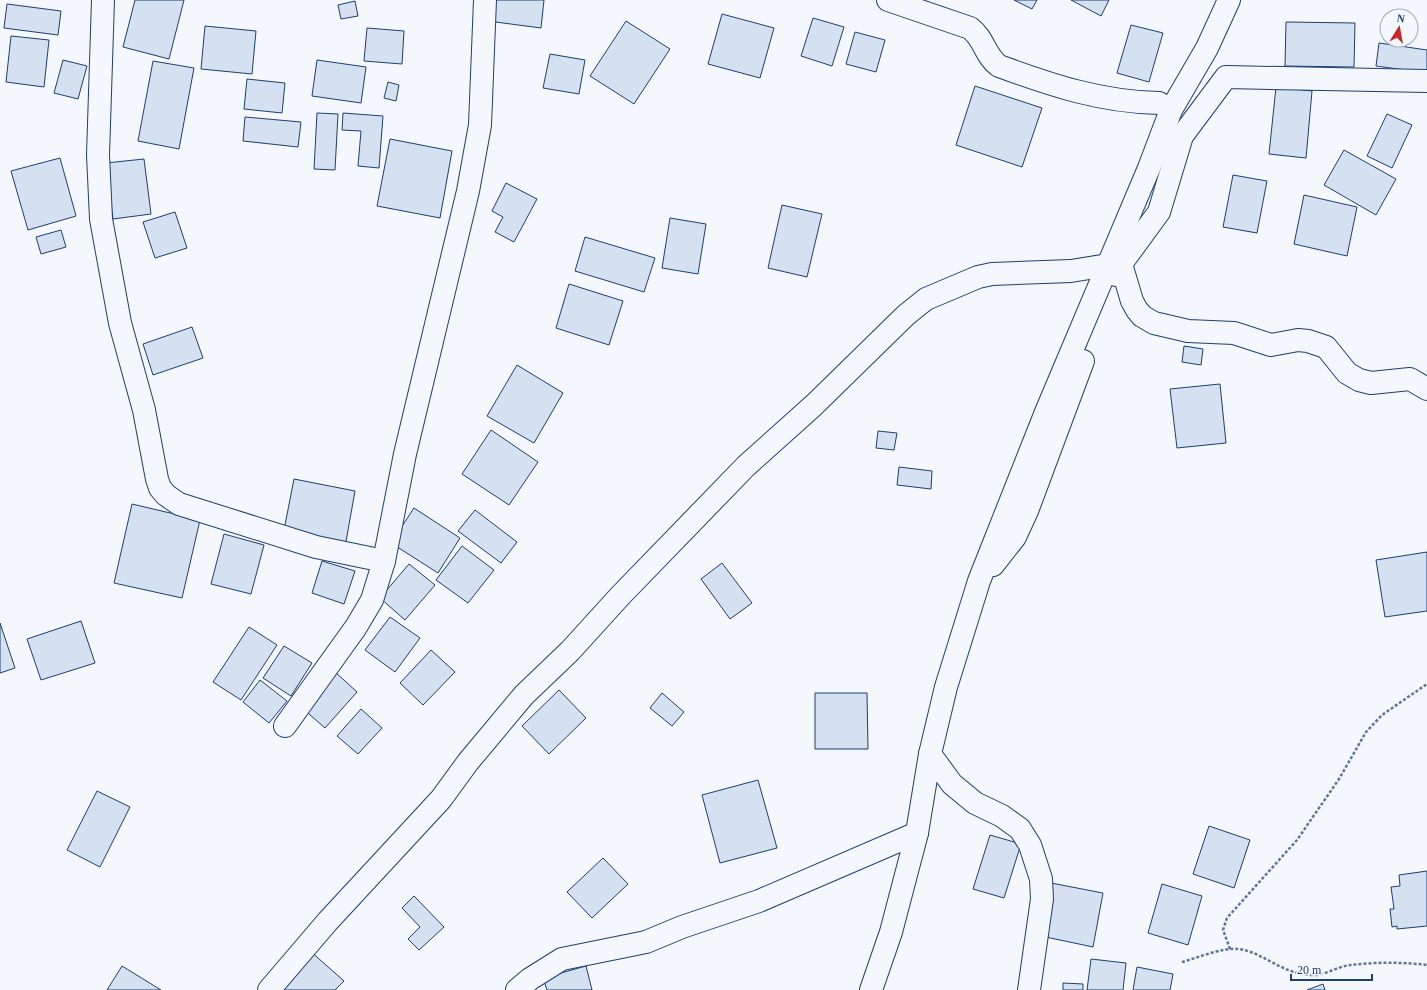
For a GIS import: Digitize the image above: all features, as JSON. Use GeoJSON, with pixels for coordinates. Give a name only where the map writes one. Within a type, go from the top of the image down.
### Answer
{"type":"FeatureCollection","features":[{"type":"Feature","properties":{"kind":"street"},"geometry":{"type":"LineString","coordinates":[[103,0],[98,155],[101,219],[120,323],[144,410],[156,479],[160,488],[179,504],[257,530],[316,547],[384,561]]}},
{"type":"Feature","properties":{"kind":"street"},"geometry":{"type":"LineString","coordinates":[[286,726],[364,614],[372,600],[384,561],[405,454],[468,191],[480,125],[486,0]]}},
{"type":"Feature","properties":{"kind":"street"},"geometry":{"type":"LineString","coordinates":[[888,0],[970,28],[976,32],[993,62],[1055,87],[1131,102],[1158,103]]}},
{"type":"Feature","properties":{"kind":"street"},"geometry":{"type":"LineString","coordinates":[[871,990],[891,932],[917,833],[930,754],[946,687],[979,581],[1046,412],[1114,265],[1171,110],[1207,48],[1229,0]]}},
{"type":"Feature","properties":{"kind":"street"},"geometry":{"type":"LineString","coordinates":[[269,990],[328,921],[441,799],[468,762],[524,696],[570,651],[620,596],[746,466],[814,405],[906,314],[926,299],[978,277],[992,274],[1071,271],[1114,265],[1158,212],[1182,136],[1226,77],[1427,81]]}},
{"type":"Feature","properties":{"kind":"street"},"geometry":{"type":"LineString","coordinates":[[1114,265],[1137,310],[1154,324],[1188,331],[1234,333],[1271,345],[1298,340],[1308,341],[1326,347],[1347,373],[1359,380],[1371,383],[1410,379],[1427,390]]}},
{"type":"Feature","properties":{"kind":"street"},"geometry":{"type":"LineString","coordinates":[[930,754],[952,784],[975,803],[1002,816],[1020,829],[1030,845],[1041,879],[1042,899],[1029,990]]}},
{"type":"Feature","properties":{"kind":"street"},"geometry":{"type":"LineString","coordinates":[[517,990],[530,979],[562,959],[646,942],[682,927],[759,901],[917,833]]}},
{"type":"Feature","properties":{"kind":"path"},"geometry":{"type":"LineString","coordinates":[[1230,949],[1223,930],[1227,918],[1297,840],[1339,779],[1366,732],[1382,715],[1427,684]]}},
{"type":"Feature","properties":{"kind":"path"},"geometry":{"type":"LineString","coordinates":[[1182,962],[1230,949],[1238,949],[1256,955],[1288,971],[1311,974],[1319,974],[1350,965],[1411,963],[1427,965]]}},
{"type":"Feature","properties":{"kind":"building"},"geometry":{"type":"Polygon","coordinates":[[[135,0],[184,0],[169,59],[123,47],[135,0]]]}},
{"type":"Feature","properties":{"kind":"building"},"geometry":{"type":"Polygon","coordinates":[[[491,0],[544,0],[541,28],[488,21],[491,0]]]}},
{"type":"Feature","properties":{"kind":"building"},"geometry":{"type":"Polygon","coordinates":[[[1014,0],[1037,0],[1032,9],[1014,0]]]}},
{"type":"Feature","properties":{"kind":"building"},"geometry":{"type":"Polygon","coordinates":[[[1071,0],[1109,0],[1101,16],[1071,0]]]}},
{"type":"Feature","properties":{"kind":"building"},"geometry":{"type":"Polygon","coordinates":[[[355,1],[358,16],[341,19],[338,5],[355,1]]]}},
{"type":"Feature","properties":{"kind":"building"},"geometry":{"type":"Polygon","coordinates":[[[7,4],[61,11],[58,35],[4,28],[7,4]]]}},
{"type":"Feature","properties":{"kind":"building"},"geometry":{"type":"Polygon","coordinates":[[[722,14],[774,28],[760,78],[708,64],[722,14]]]}},
{"type":"Feature","properties":{"kind":"building"},"geometry":{"type":"Polygon","coordinates":[[[813,18],[844,27],[832,66],[801,56],[813,18]]]}},
{"type":"Feature","properties":{"kind":"building"},"geometry":{"type":"Polygon","coordinates":[[[626,21],[670,49],[634,104],[590,76],[626,21]]]}},
{"type":"Feature","properties":{"kind":"building"},"geometry":{"type":"Polygon","coordinates":[[[1286,22],[1355,23],[1354,67],[1285,66],[1286,22]]]}},
{"type":"Feature","properties":{"kind":"building"},"geometry":{"type":"Polygon","coordinates":[[[1131,25],[1163,33],[1149,82],[1117,73],[1131,25]]]}},
{"type":"Feature","properties":{"kind":"building"},"geometry":{"type":"Polygon","coordinates":[[[205,26],[256,31],[252,74],[201,69],[205,26]]]}},
{"type":"Feature","properties":{"kind":"building"},"geometry":{"type":"Polygon","coordinates":[[[367,28],[404,31],[402,64],[364,61],[367,28]]]}},
{"type":"Feature","properties":{"kind":"building"},"geometry":{"type":"Polygon","coordinates":[[[855,32],[885,40],[876,72],[846,64],[855,32]]]}},
{"type":"Feature","properties":{"kind":"building"},"geometry":{"type":"Polygon","coordinates":[[[11,36],[49,40],[44,87],[6,82],[11,36]]]}},
{"type":"Feature","properties":{"kind":"building"},"geometry":{"type":"Polygon","coordinates":[[[1379,43],[1379,48],[1413,48],[1427,50],[1427,73],[1376,66],[1379,43]]]}},
{"type":"Feature","properties":{"kind":"building"},"geometry":{"type":"Polygon","coordinates":[[[550,54],[585,60],[579,94],[543,88],[550,54]]]}},
{"type":"Feature","properties":{"kind":"building"},"geometry":{"type":"Polygon","coordinates":[[[63,60],[87,66],[78,99],[54,93],[63,60]]]}},
{"type":"Feature","properties":{"kind":"building"},"geometry":{"type":"Polygon","coordinates":[[[317,60],[366,67],[361,103],[312,96],[317,60]]]}},
{"type":"Feature","properties":{"kind":"building"},"geometry":{"type":"Polygon","coordinates":[[[153,61],[194,68],[179,149],[138,141],[153,61]]]}},
{"type":"Feature","properties":{"kind":"building"},"geometry":{"type":"Polygon","coordinates":[[[247,79],[285,83],[282,113],[244,109],[247,79]]]}},
{"type":"Feature","properties":{"kind":"building"},"geometry":{"type":"Polygon","coordinates":[[[388,82],[399,85],[396,101],[384,98],[388,82]]]}},
{"type":"Feature","properties":{"kind":"building"},"geometry":{"type":"Polygon","coordinates":[[[975,86],[1042,108],[1022,167],[956,145],[975,86]]]}},
{"type":"Feature","properties":{"kind":"building"},"geometry":{"type":"Polygon","coordinates":[[[1276,87],[1312,91],[1306,158],[1269,154],[1276,87]]]}},
{"type":"Feature","properties":{"kind":"building"},"geometry":{"type":"Polygon","coordinates":[[[317,113],[338,114],[335,170],[314,169],[317,113]]]}},
{"type":"Feature","properties":{"kind":"building"},"geometry":{"type":"Polygon","coordinates":[[[343,113],[383,116],[379,168],[358,166],[361,131],[342,130],[343,113]]]}},
{"type":"Feature","properties":{"kind":"building"},"geometry":{"type":"Polygon","coordinates":[[[1387,114],[1412,125],[1392,168],[1367,156],[1387,114]]]}},
{"type":"Feature","properties":{"kind":"building"},"geometry":{"type":"Polygon","coordinates":[[[245,117],[301,122],[298,147],[243,141],[245,117]]]}},
{"type":"Feature","properties":{"kind":"building"},"geometry":{"type":"Polygon","coordinates":[[[390,139],[452,151],[440,218],[377,206],[390,139]]]}},
{"type":"Feature","properties":{"kind":"building"},"geometry":{"type":"Polygon","coordinates":[[[1344,150],[1396,179],[1376,215],[1324,185],[1344,150]]]}},
{"type":"Feature","properties":{"kind":"building"},"geometry":{"type":"Polygon","coordinates":[[[60,158],[76,216],[28,230],[11,171],[60,158]]]}},
{"type":"Feature","properties":{"kind":"building"},"geometry":{"type":"Polygon","coordinates":[[[144,159],[151,214],[113,219],[106,163],[144,159]]]}},
{"type":"Feature","properties":{"kind":"building"},"geometry":{"type":"Polygon","coordinates":[[[1233,175],[1267,181],[1257,233],[1223,227],[1233,175]]]}},
{"type":"Feature","properties":{"kind":"building"},"geometry":{"type":"Polygon","coordinates":[[[506,183],[537,199],[514,242],[495,232],[503,217],[492,211],[506,183]]]}},
{"type":"Feature","properties":{"kind":"building"},"geometry":{"type":"Polygon","coordinates":[[[1304,195],[1357,207],[1347,256],[1294,244],[1304,195]]]}},
{"type":"Feature","properties":{"kind":"building"},"geometry":{"type":"Polygon","coordinates":[[[782,205],[822,214],[807,277],[768,268],[782,205]]]}},
{"type":"Feature","properties":{"kind":"building"},"geometry":{"type":"Polygon","coordinates":[[[175,212],[187,248],[155,258],[143,222],[175,212]]]}},
{"type":"Feature","properties":{"kind":"building"},"geometry":{"type":"Polygon","coordinates":[[[670,218],[706,224],[698,274],[662,268],[670,218]]]}},
{"type":"Feature","properties":{"kind":"building"},"geometry":{"type":"Polygon","coordinates":[[[61,230],[66,247],[41,254],[36,237],[61,230]]]}},
{"type":"Feature","properties":{"kind":"building"},"geometry":{"type":"Polygon","coordinates":[[[585,237],[655,258],[644,292],[575,271],[585,237]]]}},
{"type":"Feature","properties":{"kind":"building"},"geometry":{"type":"Polygon","coordinates":[[[569,284],[623,301],[609,345],[556,328],[569,284]]]}},
{"type":"Feature","properties":{"kind":"building"},"geometry":{"type":"Polygon","coordinates":[[[192,327],[203,358],[153,375],[143,344],[192,327]]]}},
{"type":"Feature","properties":{"kind":"building"},"geometry":{"type":"Polygon","coordinates":[[[1184,346],[1203,349],[1201,365],[1182,362],[1184,346]]]}},
{"type":"Feature","properties":{"kind":"building"},"geometry":{"type":"Polygon","coordinates":[[[517,365],[563,393],[534,443],[487,416],[517,365]]]}},
{"type":"Feature","properties":{"kind":"building"},"geometry":{"type":"Polygon","coordinates":[[[1220,384],[1226,443],[1177,448],[1170,389],[1220,384]]]}},
{"type":"Feature","properties":{"kind":"building"},"geometry":{"type":"Polygon","coordinates":[[[491,430],[538,462],[509,505],[462,474],[491,430]]]}},
{"type":"Feature","properties":{"kind":"building"},"geometry":{"type":"Polygon","coordinates":[[[878,431],[897,433],[894,450],[876,448],[878,431]]]}},
{"type":"Feature","properties":{"kind":"building"},"geometry":{"type":"Polygon","coordinates":[[[899,467],[932,471],[931,489],[897,485],[899,467]]]}},
{"type":"Feature","properties":{"kind":"building"},"geometry":{"type":"Polygon","coordinates":[[[294,479],[355,491],[345,547],[283,535],[294,479]]]}},
{"type":"Feature","properties":{"kind":"building"},"geometry":{"type":"Polygon","coordinates":[[[132,504],[200,520],[182,598],[114,583],[132,504]]]}},
{"type":"Feature","properties":{"kind":"building"},"geometry":{"type":"Polygon","coordinates":[[[414,508],[460,538],[438,573],[391,543],[414,508]]]}},
{"type":"Feature","properties":{"kind":"building"},"geometry":{"type":"Polygon","coordinates":[[[475,510],[517,542],[501,563],[458,531],[475,510]]]}},
{"type":"Feature","properties":{"kind":"building"},"geometry":{"type":"Polygon","coordinates":[[[224,534],[264,545],[251,594],[211,584],[224,534]]]}},
{"type":"Feature","properties":{"kind":"building"},"geometry":{"type":"Polygon","coordinates":[[[462,546],[494,570],[468,603],[436,580],[462,546]]]}},
{"type":"Feature","properties":{"kind":"building"},"geometry":{"type":"Polygon","coordinates":[[[1427,552],[1427,611],[1385,617],[1376,560],[1427,552]]]}},
{"type":"Feature","properties":{"kind":"building"},"geometry":{"type":"Polygon","coordinates":[[[322,561],[355,571],[344,604],[312,593],[322,561]]]}},
{"type":"Feature","properties":{"kind":"building"},"geometry":{"type":"Polygon","coordinates":[[[722,563],[752,603],[730,619],[701,579],[722,563]]]}},
{"type":"Feature","properties":{"kind":"building"},"geometry":{"type":"Polygon","coordinates":[[[409,564],[435,585],[405,620],[380,598],[409,564]]]}},
{"type":"Feature","properties":{"kind":"building"},"geometry":{"type":"Polygon","coordinates":[[[390,617],[420,638],[395,672],[365,650],[390,617]]]}},
{"type":"Feature","properties":{"kind":"building"},"geometry":{"type":"Polygon","coordinates":[[[81,621],[95,663],[41,680],[27,639],[81,621]]]}},
{"type":"Feature","properties":{"kind":"building"},"geometry":{"type":"Polygon","coordinates":[[[0,623],[15,668],[0,673],[0,623]]]}},
{"type":"Feature","properties":{"kind":"building"},"geometry":{"type":"Polygon","coordinates":[[[249,627],[277,645],[241,700],[213,682],[249,627]]]}},
{"type":"Feature","properties":{"kind":"building"},"geometry":{"type":"Polygon","coordinates":[[[284,646],[312,663],[291,696],[263,678],[284,646]]]}},
{"type":"Feature","properties":{"kind":"building"},"geometry":{"type":"Polygon","coordinates":[[[431,650],[455,672],[423,705],[400,683],[431,650]]]}},
{"type":"Feature","properties":{"kind":"building"},"geometry":{"type":"Polygon","coordinates":[[[334,671],[357,692],[325,728],[301,707],[334,671]]]}},
{"type":"Feature","properties":{"kind":"building"},"geometry":{"type":"Polygon","coordinates":[[[260,680],[287,701],[269,723],[243,702],[260,680]]]}},
{"type":"Feature","properties":{"kind":"building"},"geometry":{"type":"Polygon","coordinates":[[[559,690],[586,718],[549,754],[522,726],[559,690]]]}},
{"type":"Feature","properties":{"kind":"building"},"geometry":{"type":"Polygon","coordinates":[[[662,693],[684,712],[672,726],[650,708],[662,693]]]}},
{"type":"Feature","properties":{"kind":"building"},"geometry":{"type":"Polygon","coordinates":[[[815,693],[867,693],[868,749],[815,749],[815,693]]]}},
{"type":"Feature","properties":{"kind":"building"},"geometry":{"type":"Polygon","coordinates":[[[361,709],[382,728],[358,754],[337,736],[361,709]]]}},
{"type":"Feature","properties":{"kind":"building"},"geometry":{"type":"Polygon","coordinates":[[[758,780],[777,848],[720,863],[702,795],[758,780]]]}},
{"type":"Feature","properties":{"kind":"building"},"geometry":{"type":"Polygon","coordinates":[[[97,791],[130,807],[100,867],[67,850],[97,791]]]}},
{"type":"Feature","properties":{"kind":"building"},"geometry":{"type":"Polygon","coordinates":[[[1209,826],[1250,840],[1234,888],[1193,874],[1209,826]]]}},
{"type":"Feature","properties":{"kind":"building"},"geometry":{"type":"Polygon","coordinates":[[[990,835],[1021,844],[1004,898],[973,889],[990,835]]]}},
{"type":"Feature","properties":{"kind":"building"},"geometry":{"type":"Polygon","coordinates":[[[603,858],[628,884],[592,918],[567,892],[603,858]]]}},
{"type":"Feature","properties":{"kind":"building"},"geometry":{"type":"Polygon","coordinates":[[[1427,871],[1427,926],[1397,929],[1397,926],[1392,927],[1390,909],[1394,909],[1391,887],[1400,886],[1399,875],[1427,871]]]}},
{"type":"Feature","properties":{"kind":"building"},"geometry":{"type":"Polygon","coordinates":[[[1051,883],[1103,893],[1093,947],[1041,936],[1051,883]]]}},
{"type":"Feature","properties":{"kind":"building"},"geometry":{"type":"Polygon","coordinates":[[[1162,884],[1202,896],[1188,945],[1148,933],[1162,884]]]}},
{"type":"Feature","properties":{"kind":"building"},"geometry":{"type":"Polygon","coordinates":[[[414,896],[444,927],[419,950],[408,939],[420,927],[402,908],[414,896]]]}},
{"type":"Feature","properties":{"kind":"building"},"geometry":{"type":"Polygon","coordinates":[[[309,950],[344,981],[335,990],[273,990],[309,950]]]}},
{"type":"Feature","properties":{"kind":"building"},"geometry":{"type":"Polygon","coordinates":[[[1091,959],[1126,963],[1123,990],[1087,990],[1091,959]]]}},
{"type":"Feature","properties":{"kind":"building"},"geometry":{"type":"Polygon","coordinates":[[[122,966],[161,990],[107,990],[122,966]]]}},
{"type":"Feature","properties":{"kind":"building"},"geometry":{"type":"Polygon","coordinates":[[[586,966],[592,990],[547,990],[543,978],[586,966]]]}},
{"type":"Feature","properties":{"kind":"building"},"geometry":{"type":"Polygon","coordinates":[[[1137,967],[1173,974],[1170,990],[1133,990],[1137,967]]]}},
{"type":"Feature","properties":{"kind":"building"},"geometry":{"type":"Polygon","coordinates":[[[1063,983],[1083,984],[1083,990],[1063,990],[1063,983]]]}},
{"type":"Feature","properties":{"kind":"building"},"geometry":{"type":"Polygon","coordinates":[[[1323,984],[1325,990],[1307,990],[1323,984]]]}}]}
